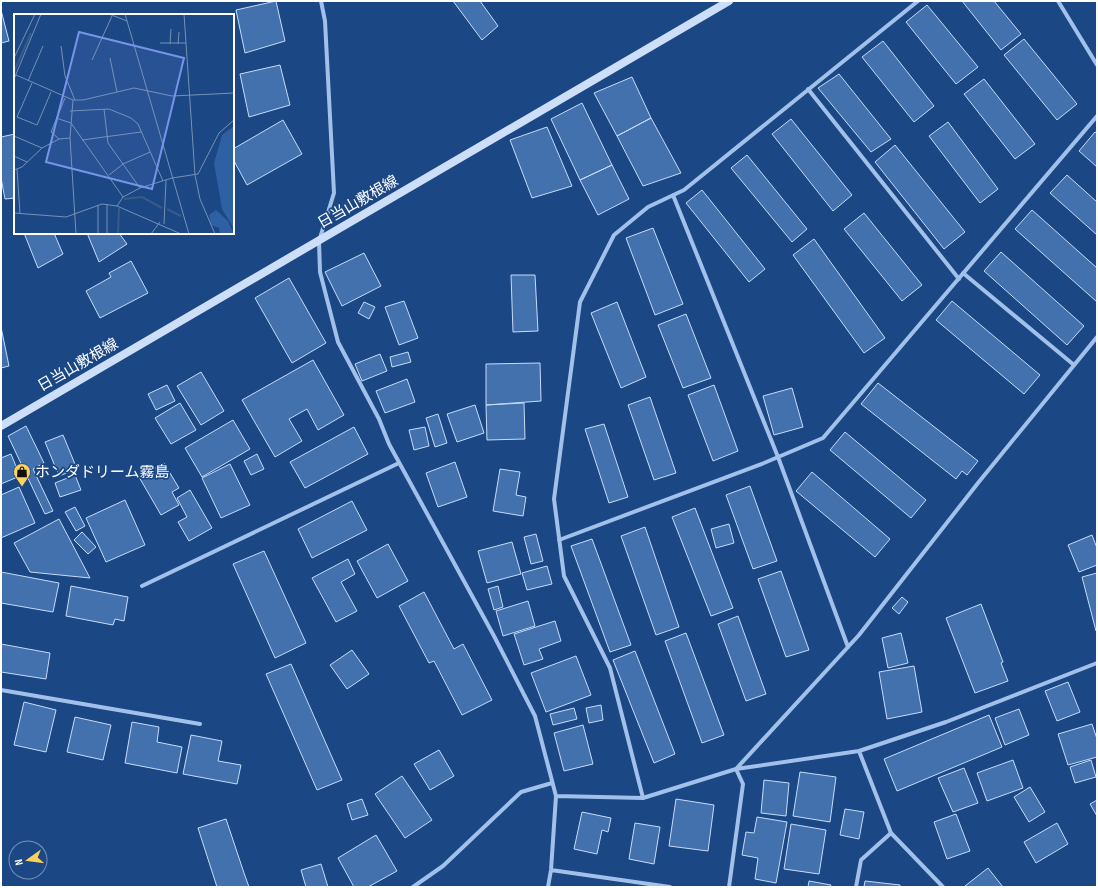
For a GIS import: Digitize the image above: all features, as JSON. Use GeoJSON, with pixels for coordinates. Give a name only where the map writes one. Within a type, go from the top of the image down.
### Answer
{"type":"FeatureCollection","features":[{"type":"Feature","properties":{"kind":"main road","name":"日当山敷根線"},"geometry":{"type":"LineString","coordinates":[[1,426],[729,1]]}},
{"type":"Feature","properties":{"kind":"street"},"geometry":{"type":"LineString","coordinates":[[321,1],[325,21],[334,193],[319,241],[320,272],[338,342],[379,419],[389,444],[399,463],[494,636],[535,716],[556,796],[551,870],[548,887]]}},
{"type":"Feature","properties":{"kind":"street"},"geometry":{"type":"LineString","coordinates":[[643,798],[610,668],[564,576],[559,540],[554,499],[580,302],[614,234],[648,207],[684,190],[918,1]]}},
{"type":"Feature","properties":{"kind":"street"},"geometry":{"type":"LineString","coordinates":[[1058,1],[1097,65]]}},
{"type":"Feature","properties":{"kind":"street"},"geometry":{"type":"LineString","coordinates":[[808,89],[958,279]]}},
{"type":"Feature","properties":{"kind":"street"},"geometry":{"type":"LineString","coordinates":[[559,540],[778,457],[823,438],[1097,116]]}},
{"type":"Feature","properties":{"kind":"street"},"geometry":{"type":"LineString","coordinates":[[673,195],[778,457],[848,647]]}},
{"type":"Feature","properties":{"kind":"street"},"geometry":{"type":"LineString","coordinates":[[963,273],[1074,365]]}},
{"type":"Feature","properties":{"kind":"street"},"geometry":{"type":"LineString","coordinates":[[736,769],[860,635],[1097,337]]}},
{"type":"Feature","properties":{"kind":"street"},"geometry":{"type":"LineString","coordinates":[[142,586],[399,463]]}},
{"type":"Feature","properties":{"kind":"street"},"geometry":{"type":"LineString","coordinates":[[556,796],[643,798],[736,769],[859,751],[946,722],[1097,663]]}},
{"type":"Feature","properties":{"kind":"street"},"geometry":{"type":"LineString","coordinates":[[1,690],[200,724]]}},
{"type":"Feature","properties":{"kind":"street"},"geometry":{"type":"LineString","coordinates":[[859,751],[891,833],[943,887]]}},
{"type":"Feature","properties":{"kind":"street"},"geometry":{"type":"LineString","coordinates":[[729,887],[743,784],[736,769]]}},
{"type":"Feature","properties":{"kind":"street"},"geometry":{"type":"LineString","coordinates":[[413,887],[443,866],[521,792],[552,783]]}},
{"type":"Feature","properties":{"kind":"street"},"geometry":{"type":"LineString","coordinates":[[856,887],[861,860],[891,833]]}},
{"type":"Feature","properties":{"kind":"street"},"geometry":{"type":"LineString","coordinates":[[551,870],[670,887]]}},
{"type":"Feature","properties":{"kind":"building"},"geometry":{"type":"Polygon","coordinates":[[[276,1],[285,41],[245,53],[236,10],[276,1]]]}},
{"type":"Feature","properties":{"kind":"building"},"geometry":{"type":"Polygon","coordinates":[[[453,1],[480,1],[498,26],[482,40],[453,1]]]}},
{"type":"Feature","properties":{"kind":"building"},"geometry":{"type":"Polygon","coordinates":[[[962,1],[994,1],[1021,34],[1001,50],[962,1]]]}},
{"type":"Feature","properties":{"kind":"building"},"geometry":{"type":"Polygon","coordinates":[[[927,5],[978,67],[956,84],[906,22],[927,5]]]}},
{"type":"Feature","properties":{"kind":"building"},"geometry":{"type":"Polygon","coordinates":[[[1,10],[9,41],[1,43],[1,10]]]}},
{"type":"Feature","properties":{"kind":"building"},"geometry":{"type":"Polygon","coordinates":[[[1024,39],[1077,104],[1057,120],[1004,55],[1024,39]]]}},
{"type":"Feature","properties":{"kind":"building"},"geometry":{"type":"Polygon","coordinates":[[[883,41],[934,106],[914,122],[862,57],[883,41]]]}},
{"type":"Feature","properties":{"kind":"building"},"geometry":{"type":"Polygon","coordinates":[[[280,65],[290,105],[249,117],[240,74],[280,65]]]}},
{"type":"Feature","properties":{"kind":"building"},"geometry":{"type":"Polygon","coordinates":[[[839,74],[891,139],[871,152],[818,88],[839,74]]]}},
{"type":"Feature","properties":{"kind":"building"},"geometry":{"type":"Polygon","coordinates":[[[632,77],[651,118],[617,136],[594,93],[632,77]]]}},
{"type":"Feature","properties":{"kind":"building"},"geometry":{"type":"Polygon","coordinates":[[[984,79],[1035,144],[1015,159],[964,94],[984,79]]]}},
{"type":"Feature","properties":{"kind":"building"},"geometry":{"type":"Polygon","coordinates":[[[582,103],[612,165],[580,180],[551,119],[582,103]]]}},
{"type":"Feature","properties":{"kind":"building"},"geometry":{"type":"Polygon","coordinates":[[[651,118],[681,173],[643,186],[617,136],[651,118]]]}},
{"type":"Feature","properties":{"kind":"building"},"geometry":{"type":"Polygon","coordinates":[[[791,119],[852,195],[833,211],[772,134],[791,119]]]}},
{"type":"Feature","properties":{"kind":"building"},"geometry":{"type":"Polygon","coordinates":[[[283,120],[302,154],[247,185],[234,161],[234,148],[283,120]]]}},
{"type":"Feature","properties":{"kind":"building"},"geometry":{"type":"Polygon","coordinates":[[[948,122],[998,189],[980,203],[929,136],[948,122]]]}},
{"type":"Feature","properties":{"kind":"building"},"geometry":{"type":"Polygon","coordinates":[[[547,127],[572,186],[532,198],[510,140],[547,127]]]}},
{"type":"Feature","properties":{"kind":"building"},"geometry":{"type":"Polygon","coordinates":[[[1095,132],[1097,133],[1097,167],[1079,151],[1095,132]]]}},
{"type":"Feature","properties":{"kind":"building"},"geometry":{"type":"Polygon","coordinates":[[[14,134],[14,198],[5,199],[1,178],[1,137],[14,134]]]}},
{"type":"Feature","properties":{"kind":"building"},"geometry":{"type":"Polygon","coordinates":[[[895,145],[965,232],[944,249],[875,162],[895,145]]]}},
{"type":"Feature","properties":{"kind":"building"},"geometry":{"type":"Polygon","coordinates":[[[747,155],[807,229],[792,242],[731,168],[747,155]]]}},
{"type":"Feature","properties":{"kind":"building"},"geometry":{"type":"Polygon","coordinates":[[[612,165],[629,199],[598,215],[580,180],[612,165]]]}},
{"type":"Feature","properties":{"kind":"building"},"geometry":{"type":"Polygon","coordinates":[[[1067,175],[1097,202],[1097,235],[1050,193],[1067,175]]]}},
{"type":"Feature","properties":{"kind":"building"},"geometry":{"type":"Polygon","coordinates":[[[702,190],[765,269],[749,282],[686,203],[702,190]]]}},
{"type":"Feature","properties":{"kind":"building"},"geometry":{"type":"Polygon","coordinates":[[[1032,210],[1097,268],[1097,302],[1015,229],[1032,210]]]}},
{"type":"Feature","properties":{"kind":"building"},"geometry":{"type":"Polygon","coordinates":[[[864,213],[922,285],[902,301],[844,229],[864,213]]]}},
{"type":"Feature","properties":{"kind":"building"},"geometry":{"type":"Polygon","coordinates":[[[653,228],[683,304],[655,315],[626,238],[653,228]]]}},
{"type":"Feature","properties":{"kind":"building"},"geometry":{"type":"Polygon","coordinates":[[[24,234],[54,234],[63,254],[38,268],[24,234]]]}},
{"type":"Feature","properties":{"kind":"building"},"geometry":{"type":"Polygon","coordinates":[[[87,234],[120,234],[127,244],[99,262],[87,234]]]}},
{"type":"Feature","properties":{"kind":"building"},"geometry":{"type":"Polygon","coordinates":[[[814,239],[885,338],[864,353],[793,255],[814,239]]]}},
{"type":"Feature","properties":{"kind":"building"},"geometry":{"type":"Polygon","coordinates":[[[1001,252],[1084,326],[1067,345],[984,271],[1001,252]]]}},
{"type":"Feature","properties":{"kind":"building"},"geometry":{"type":"Polygon","coordinates":[[[364,253],[381,286],[342,306],[325,272],[364,253]]]}},
{"type":"Feature","properties":{"kind":"building"},"geometry":{"type":"Polygon","coordinates":[[[131,261],[148,293],[100,318],[86,291],[111,277],[109,273],[131,261]]]}},
{"type":"Feature","properties":{"kind":"building"},"geometry":{"type":"Polygon","coordinates":[[[511,275],[535,275],[538,331],[513,332],[511,275]]]}},
{"type":"Feature","properties":{"kind":"building"},"geometry":{"type":"Polygon","coordinates":[[[289,278],[326,343],[292,363],[255,298],[289,278]]]}},
{"type":"Feature","properties":{"kind":"building"},"geometry":{"type":"Polygon","coordinates":[[[404,301],[418,338],[399,345],[385,307],[404,301]]]}},
{"type":"Feature","properties":{"kind":"building"},"geometry":{"type":"Polygon","coordinates":[[[952,301],[1040,375],[1024,394],[936,320],[952,301]]]}},
{"type":"Feature","properties":{"kind":"building"},"geometry":{"type":"Polygon","coordinates":[[[364,302],[375,307],[369,319],[358,313],[364,302]]]}},
{"type":"Feature","properties":{"kind":"building"},"geometry":{"type":"Polygon","coordinates":[[[617,302],[646,377],[621,388],[591,313],[617,302]]]}},
{"type":"Feature","properties":{"kind":"building"},"geometry":{"type":"Polygon","coordinates":[[[686,314],[711,378],[683,388],[658,325],[686,314]]]}},
{"type":"Feature","properties":{"kind":"building"},"geometry":{"type":"Polygon","coordinates":[[[1,327],[9,366],[1,368],[1,327]]]}},
{"type":"Feature","properties":{"kind":"building"},"geometry":{"type":"Polygon","coordinates":[[[408,352],[411,362],[392,367],[390,357],[408,352]]]}},
{"type":"Feature","properties":{"kind":"building"},"geometry":{"type":"Polygon","coordinates":[[[380,354],[387,371],[362,381],[355,364],[380,354]]]}},
{"type":"Feature","properties":{"kind":"building"},"geometry":{"type":"Polygon","coordinates":[[[313,360],[344,415],[318,430],[307,409],[289,419],[302,441],[275,457],[242,400],[313,360]]]}},
{"type":"Feature","properties":{"kind":"building"},"geometry":{"type":"Polygon","coordinates":[[[540,363],[541,401],[486,405],[486,364],[540,363]]]}},
{"type":"Feature","properties":{"kind":"building"},"geometry":{"type":"Polygon","coordinates":[[[201,372],[224,411],[201,425],[177,386],[201,372]]]}},
{"type":"Feature","properties":{"kind":"building"},"geometry":{"type":"Polygon","coordinates":[[[407,379],[415,402],[385,413],[376,391],[407,379]]]}},
{"type":"Feature","properties":{"kind":"building"},"geometry":{"type":"Polygon","coordinates":[[[878,383],[978,461],[967,475],[962,471],[956,479],[861,404],[878,383]]]}},
{"type":"Feature","properties":{"kind":"building"},"geometry":{"type":"Polygon","coordinates":[[[167,385],[175,401],[156,410],[148,394],[167,385]]]}},
{"type":"Feature","properties":{"kind":"building"},"geometry":{"type":"Polygon","coordinates":[[[714,385],[738,451],[713,461],[688,395],[714,385]]]}},
{"type":"Feature","properties":{"kind":"building"},"geometry":{"type":"Polygon","coordinates":[[[792,388],[803,427],[774,435],[763,396],[792,388]]]}},
{"type":"Feature","properties":{"kind":"building"},"geometry":{"type":"Polygon","coordinates":[[[650,397],[676,473],[654,480],[628,405],[650,397]]]}},
{"type":"Feature","properties":{"kind":"building"},"geometry":{"type":"Polygon","coordinates":[[[180,403],[196,430],[171,444],[155,418],[180,403]]]}},
{"type":"Feature","properties":{"kind":"building"},"geometry":{"type":"Polygon","coordinates":[[[524,403],[525,439],[487,440],[486,405],[524,403]]]}},
{"type":"Feature","properties":{"kind":"building"},"geometry":{"type":"Polygon","coordinates":[[[475,405],[484,433],[457,442],[447,414],[475,405]]]}},
{"type":"Feature","properties":{"kind":"building"},"geometry":{"type":"Polygon","coordinates":[[[438,414],[447,443],[435,447],[426,418],[438,414]]]}},
{"type":"Feature","properties":{"kind":"building"},"geometry":{"type":"Polygon","coordinates":[[[233,420],[250,449],[202,477],[185,448],[233,420]]]}},
{"type":"Feature","properties":{"kind":"building"},"geometry":{"type":"Polygon","coordinates":[[[604,424],[628,497],[609,503],[585,429],[604,424]]]}},
{"type":"Feature","properties":{"kind":"building"},"geometry":{"type":"Polygon","coordinates":[[[26,426],[44,463],[33,469],[53,511],[45,514],[8,436],[26,426]]]}},
{"type":"Feature","properties":{"kind":"building"},"geometry":{"type":"Polygon","coordinates":[[[354,427],[368,454],[305,488],[290,462],[354,427]]]}},
{"type":"Feature","properties":{"kind":"building"},"geometry":{"type":"Polygon","coordinates":[[[425,427],[429,446],[414,450],[409,430],[425,427]]]}},
{"type":"Feature","properties":{"kind":"building"},"geometry":{"type":"Polygon","coordinates":[[[845,432],[926,500],[911,518],[830,450],[845,432]]]}},
{"type":"Feature","properties":{"kind":"building"},"geometry":{"type":"Polygon","coordinates":[[[63,435],[77,469],[59,476],[45,442],[63,435]]]}},
{"type":"Feature","properties":{"kind":"building"},"geometry":{"type":"Polygon","coordinates":[[[11,454],[20,476],[1,484],[1,458],[11,454]]]}},
{"type":"Feature","properties":{"kind":"building"},"geometry":{"type":"Polygon","coordinates":[[[257,454],[264,469],[251,475],[244,461],[257,454]]]}},
{"type":"Feature","properties":{"kind":"building"},"geometry":{"type":"Polygon","coordinates":[[[455,462],[467,497],[438,507],[426,473],[455,462]]]}},
{"type":"Feature","properties":{"kind":"building"},"geometry":{"type":"Polygon","coordinates":[[[164,463],[179,488],[172,492],[179,505],[161,515],[139,477],[164,463]]]}},
{"type":"Feature","properties":{"kind":"building"},"geometry":{"type":"Polygon","coordinates":[[[230,464],[250,505],[221,518],[202,478],[230,464]]]}},
{"type":"Feature","properties":{"kind":"building"},"geometry":{"type":"Polygon","coordinates":[[[500,469],[520,472],[516,495],[526,497],[523,516],[493,511],[500,469]]]}},
{"type":"Feature","properties":{"kind":"building"},"geometry":{"type":"Polygon","coordinates":[[[812,472],[890,539],[875,557],[796,491],[812,472]]]}},
{"type":"Feature","properties":{"kind":"building"},"geometry":{"type":"Polygon","coordinates":[[[75,475],[81,490],[60,497],[55,483],[75,475]]]}},
{"type":"Feature","properties":{"kind":"building"},"geometry":{"type":"Polygon","coordinates":[[[750,486],[777,561],[753,569],[726,495],[750,486]]]}},
{"type":"Feature","properties":{"kind":"building"},"geometry":{"type":"Polygon","coordinates":[[[19,487],[35,523],[1,538],[1,495],[19,487]]]}},
{"type":"Feature","properties":{"kind":"building"},"geometry":{"type":"Polygon","coordinates":[[[190,490],[212,528],[189,541],[178,522],[187,517],[177,498],[190,490]]]}},
{"type":"Feature","properties":{"kind":"building"},"geometry":{"type":"Polygon","coordinates":[[[125,500],[145,545],[106,562],[86,518],[125,500]]]}},
{"type":"Feature","properties":{"kind":"building"},"geometry":{"type":"Polygon","coordinates":[[[352,501],[367,530],[312,558],[298,529],[352,501]]]}},
{"type":"Feature","properties":{"kind":"building"},"geometry":{"type":"Polygon","coordinates":[[[75,507],[85,526],[76,531],[65,512],[75,507]]]}},
{"type":"Feature","properties":{"kind":"building"},"geometry":{"type":"Polygon","coordinates":[[[695,508],[733,608],[711,616],[672,517],[695,508]]]}},
{"type":"Feature","properties":{"kind":"building"},"geometry":{"type":"Polygon","coordinates":[[[59,519],[90,578],[30,572],[14,543],[59,519]]]}},
{"type":"Feature","properties":{"kind":"building"},"geometry":{"type":"Polygon","coordinates":[[[729,524],[734,543],[716,548],[711,529],[729,524]]]}},
{"type":"Feature","properties":{"kind":"building"},"geometry":{"type":"Polygon","coordinates":[[[645,527],[679,627],[656,635],[621,536],[645,527]]]}},
{"type":"Feature","properties":{"kind":"building"},"geometry":{"type":"Polygon","coordinates":[[[82,532],[96,547],[88,554],[74,540],[82,532]]]}},
{"type":"Feature","properties":{"kind":"building"},"geometry":{"type":"Polygon","coordinates":[[[536,534],[543,561],[531,564],[524,537],[536,534]]]}},
{"type":"Feature","properties":{"kind":"building"},"geometry":{"type":"Polygon","coordinates":[[[1092,535],[1097,548],[1097,565],[1079,572],[1068,545],[1092,535]]]}},
{"type":"Feature","properties":{"kind":"building"},"geometry":{"type":"Polygon","coordinates":[[[592,539],[631,645],[610,652],[571,546],[592,539]]]}},
{"type":"Feature","properties":{"kind":"building"},"geometry":{"type":"Polygon","coordinates":[[[512,542],[521,574],[487,583],[478,551],[512,542]]]}},
{"type":"Feature","properties":{"kind":"building"},"geometry":{"type":"Polygon","coordinates":[[[388,544],[408,581],[377,598],[357,561],[388,544]]]}},
{"type":"Feature","properties":{"kind":"building"},"geometry":{"type":"Polygon","coordinates":[[[264,551],[306,643],[275,658],[233,564],[264,551]]]}},
{"type":"Feature","properties":{"kind":"building"},"geometry":{"type":"Polygon","coordinates":[[[348,559],[355,574],[341,582],[357,611],[336,622],[312,578],[348,559]]]}},
{"type":"Feature","properties":{"kind":"building"},"geometry":{"type":"Polygon","coordinates":[[[547,566],[552,584],[527,590],[522,573],[547,566]]]}},
{"type":"Feature","properties":{"kind":"building"},"geometry":{"type":"Polygon","coordinates":[[[781,571],[809,650],[786,657],[758,579],[781,571]]]}},
{"type":"Feature","properties":{"kind":"building"},"geometry":{"type":"Polygon","coordinates":[[[1,572],[59,583],[53,612],[1,603],[1,572]]]}},
{"type":"Feature","properties":{"kind":"building"},"geometry":{"type":"Polygon","coordinates":[[[1097,573],[1097,631],[1096,631],[1082,577],[1097,573]]]}},
{"type":"Feature","properties":{"kind":"building"},"geometry":{"type":"Polygon","coordinates":[[[71,586],[128,597],[124,621],[115,619],[113,625],[66,616],[71,586]]]}},
{"type":"Feature","properties":{"kind":"building"},"geometry":{"type":"Polygon","coordinates":[[[498,586],[503,607],[494,610],[488,589],[498,586]]]}},
{"type":"Feature","properties":{"kind":"building"},"geometry":{"type":"Polygon","coordinates":[[[424,592],[454,649],[463,644],[492,700],[462,715],[434,661],[429,663],[399,606],[424,592]]]}},
{"type":"Feature","properties":{"kind":"building"},"geometry":{"type":"Polygon","coordinates":[[[902,597],[908,602],[899,614],[892,608],[902,597]]]}},
{"type":"Feature","properties":{"kind":"building"},"geometry":{"type":"Polygon","coordinates":[[[528,601],[535,626],[503,636],[496,611],[528,601]]]}},
{"type":"Feature","properties":{"kind":"building"},"geometry":{"type":"Polygon","coordinates":[[[981,604],[1003,662],[1001,663],[1008,681],[975,693],[946,618],[981,604]]]}},
{"type":"Feature","properties":{"kind":"building"},"geometry":{"type":"Polygon","coordinates":[[[738,616],[766,694],[746,701],[718,624],[738,616]]]}},
{"type":"Feature","properties":{"kind":"building"},"geometry":{"type":"Polygon","coordinates":[[[555,621],[561,641],[539,649],[543,659],[524,665],[514,634],[555,621]]]}},
{"type":"Feature","properties":{"kind":"building"},"geometry":{"type":"Polygon","coordinates":[[[686,633],[724,735],[702,743],[665,641],[686,633]]]}},
{"type":"Feature","properties":{"kind":"building"},"geometry":{"type":"Polygon","coordinates":[[[901,633],[908,663],[888,668],[882,638],[901,633]]]}},
{"type":"Feature","properties":{"kind":"building"},"geometry":{"type":"Polygon","coordinates":[[[1,644],[50,653],[46,679],[1,672],[1,644]]]}},
{"type":"Feature","properties":{"kind":"building"},"geometry":{"type":"Polygon","coordinates":[[[352,650],[369,674],[347,689],[330,665],[352,650]]]}},
{"type":"Feature","properties":{"kind":"building"},"geometry":{"type":"Polygon","coordinates":[[[635,651],[675,754],[654,763],[613,660],[635,651]]]}},
{"type":"Feature","properties":{"kind":"building"},"geometry":{"type":"Polygon","coordinates":[[[576,656],[591,695],[546,712],[531,673],[576,656]]]}},
{"type":"Feature","properties":{"kind":"building"},"geometry":{"type":"Polygon","coordinates":[[[291,664],[342,780],[317,790],[266,674],[291,664]]]}},
{"type":"Feature","properties":{"kind":"building"},"geometry":{"type":"Polygon","coordinates":[[[914,666],[922,712],[887,719],[879,672],[914,666]]]}},
{"type":"Feature","properties":{"kind":"building"},"geometry":{"type":"Polygon","coordinates":[[[1068,682],[1080,712],[1057,721],[1045,691],[1068,682]]]}},
{"type":"Feature","properties":{"kind":"building"},"geometry":{"type":"Polygon","coordinates":[[[24,702],[56,710],[46,752],[14,745],[24,702]]]}},
{"type":"Feature","properties":{"kind":"building"},"geometry":{"type":"Polygon","coordinates":[[[601,705],[603,720],[589,723],[586,708],[601,705]]]}},
{"type":"Feature","properties":{"kind":"building"},"geometry":{"type":"Polygon","coordinates":[[[574,708],[577,719],[553,725],[550,714],[574,708]]]}},
{"type":"Feature","properties":{"kind":"building"},"geometry":{"type":"Polygon","coordinates":[[[1019,709],[1029,735],[1005,745],[995,718],[1019,709]]]}},
{"type":"Feature","properties":{"kind":"building"},"geometry":{"type":"Polygon","coordinates":[[[989,715],[1002,747],[897,791],[884,759],[989,715]]]}},
{"type":"Feature","properties":{"kind":"building"},"geometry":{"type":"Polygon","coordinates":[[[75,717],[111,725],[103,760],[67,752],[75,717]]]}},
{"type":"Feature","properties":{"kind":"building"},"geometry":{"type":"Polygon","coordinates":[[[132,722],[159,727],[157,742],[182,747],[177,773],[125,763],[132,722]]]}},
{"type":"Feature","properties":{"kind":"building"},"geometry":{"type":"Polygon","coordinates":[[[1092,724],[1097,739],[1097,757],[1068,765],[1058,734],[1092,724]]]}},
{"type":"Feature","properties":{"kind":"building"},"geometry":{"type":"Polygon","coordinates":[[[583,725],[593,764],[564,771],[554,733],[583,725]]]}},
{"type":"Feature","properties":{"kind":"building"},"geometry":{"type":"Polygon","coordinates":[[[191,735],[222,741],[218,761],[241,765],[237,784],[183,774],[191,735]]]}},
{"type":"Feature","properties":{"kind":"building"},"geometry":{"type":"Polygon","coordinates":[[[439,750],[454,776],[430,790],[414,764],[439,750]]]}},
{"type":"Feature","properties":{"kind":"building"},"geometry":{"type":"Polygon","coordinates":[[[1013,760],[1023,788],[987,801],[977,773],[1013,760]]]}},
{"type":"Feature","properties":{"kind":"building"},"geometry":{"type":"Polygon","coordinates":[[[1091,760],[1096,777],[1075,783],[1070,767],[1091,760]]]}},
{"type":"Feature","properties":{"kind":"building"},"geometry":{"type":"Polygon","coordinates":[[[964,768],[978,803],[953,812],[938,778],[964,768]]]}},
{"type":"Feature","properties":{"kind":"building"},"geometry":{"type":"Polygon","coordinates":[[[800,772],[836,777],[830,822],[793,816],[800,772]]]}},
{"type":"Feature","properties":{"kind":"building"},"geometry":{"type":"Polygon","coordinates":[[[402,776],[432,820],[405,838],[375,794],[402,776]]]}},
{"type":"Feature","properties":{"kind":"building"},"geometry":{"type":"Polygon","coordinates":[[[764,780],[789,783],[786,816],[761,813],[764,780]]]}},
{"type":"Feature","properties":{"kind":"building"},"geometry":{"type":"Polygon","coordinates":[[[1030,787],[1045,812],[1029,822],[1014,797],[1030,787]]]}},
{"type":"Feature","properties":{"kind":"building"},"geometry":{"type":"Polygon","coordinates":[[[362,799],[368,815],[352,820],[347,804],[362,799]]]}},
{"type":"Feature","properties":{"kind":"building"},"geometry":{"type":"Polygon","coordinates":[[[676,799],[714,805],[708,851],[669,846],[676,799]]]}},
{"type":"Feature","properties":{"kind":"building"},"geometry":{"type":"Polygon","coordinates":[[[1097,800],[1097,816],[1090,804],[1097,800]]]}},
{"type":"Feature","properties":{"kind":"building"},"geometry":{"type":"Polygon","coordinates":[[[845,809],[864,812],[859,839],[840,835],[845,809]]]}},
{"type":"Feature","properties":{"kind":"building"},"geometry":{"type":"Polygon","coordinates":[[[582,812],[611,818],[608,832],[602,830],[597,854],[574,849],[582,812]]]}},
{"type":"Feature","properties":{"kind":"building"},"geometry":{"type":"Polygon","coordinates":[[[956,814],[970,851],[947,859],[934,822],[956,814]]]}},
{"type":"Feature","properties":{"kind":"building"},"geometry":{"type":"Polygon","coordinates":[[[757,817],[787,822],[776,883],[755,879],[758,858],[742,855],[746,832],[754,833],[757,817]]]}},
{"type":"Feature","properties":{"kind":"building"},"geometry":{"type":"Polygon","coordinates":[[[226,819],[249,887],[217,887],[198,828],[226,819]]]}},
{"type":"Feature","properties":{"kind":"building"},"geometry":{"type":"Polygon","coordinates":[[[635,823],[660,827],[654,864],[629,859],[635,823]]]}},
{"type":"Feature","properties":{"kind":"building"},"geometry":{"type":"Polygon","coordinates":[[[1057,823],[1068,844],[1036,863],[1024,842],[1057,823]]]}},
{"type":"Feature","properties":{"kind":"building"},"geometry":{"type":"Polygon","coordinates":[[[791,824],[826,830],[819,874],[784,869],[791,824]]]}},
{"type":"Feature","properties":{"kind":"building"},"geometry":{"type":"Polygon","coordinates":[[[376,835],[397,871],[368,887],[354,887],[338,858],[376,835]]]}},
{"type":"Feature","properties":{"kind":"building"},"geometry":{"type":"Polygon","coordinates":[[[321,864],[328,887],[306,887],[301,870],[321,864]]]}},
{"type":"Feature","properties":{"kind":"building"},"geometry":{"type":"Polygon","coordinates":[[[988,868],[1003,887],[965,886],[988,868]]]}},
{"type":"Feature","properties":{"kind":"building"},"geometry":{"type":"Polygon","coordinates":[[[809,881],[831,885],[830,887],[808,887],[809,881]]]}},
{"type":"Feature","properties":{"kind":"building"},"geometry":{"type":"Polygon","coordinates":[[[865,881],[900,885],[900,887],[864,887],[865,881]]]}},
{"type":"Feature","properties":{"kind":"place","name":"ホンダドリーム霧島"},"geometry":{"type":"Point","coordinates":[22,487]}}]}
